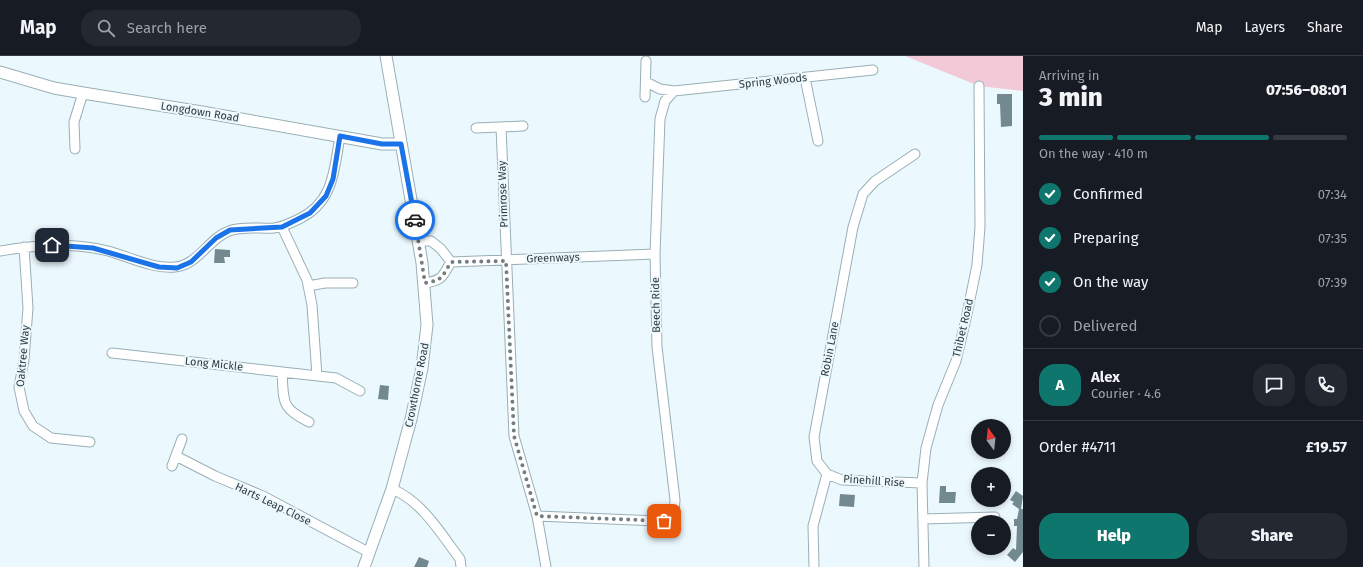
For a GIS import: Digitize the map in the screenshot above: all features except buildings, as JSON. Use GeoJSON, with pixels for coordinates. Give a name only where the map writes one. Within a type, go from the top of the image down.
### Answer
{"type":"FeatureCollection","features":[{"type":"Feature","properties":{"kind":"street","name":"Crowthorne Road"},"geometry":{"type":"LineString","coordinates":[[364,567],[392,489],[411,419],[422,368],[427,325],[425,283],[419,241],[386,56]]}},
{"type":"Feature","properties":{"kind":"street"},"geometry":{"type":"LineString","coordinates":[[645,97],[646,61]]}},
{"type":"Feature","properties":{"kind":"street","name":"Spring Woods"},"geometry":{"type":"LineString","coordinates":[[646,82],[660,89],[674,91],[873,70]]}},
{"type":"Feature","properties":{"kind":"street","name":"Longdown Road"},"geometry":{"type":"LineString","coordinates":[[0,72],[54,88],[382,144],[401,144]]}},
{"type":"Feature","properties":{"kind":"street"},"geometry":{"type":"LineString","coordinates":[[805,78],[818,141]]}},
{"type":"Feature","properties":{"kind":"street","name":"Thibet Road"},"geometry":{"type":"LineString","coordinates":[[924,567],[922,483],[926,448],[938,405],[956,361],[968,314],[977,265],[980,227],[979,86]]}},
{"type":"Feature","properties":{"kind":"street"},"geometry":{"type":"LineString","coordinates":[[660,89],[665,101]]}},
{"type":"Feature","properties":{"kind":"street","name":"Beech Ride"},"geometry":{"type":"LineString","coordinates":[[537,516],[658,521],[668,519],[674,513],[675,508],[657,347],[655,254],[660,119],[665,101],[674,91]]}},
{"type":"Feature","properties":{"kind":"street"},"geometry":{"type":"LineString","coordinates":[[75,149],[74,122],[83,93]]}},
{"type":"Feature","properties":{"kind":"street"},"geometry":{"type":"LineString","coordinates":[[476,128],[523,126]]}},
{"type":"Feature","properties":{"kind":"street","name":"Primrose Way"},"geometry":{"type":"LineString","coordinates":[[501,127],[514,436],[537,516],[546,567]]}},
{"type":"Feature","properties":{"kind":"street"},"geometry":{"type":"LineString","coordinates":[[0,251],[24,247],[80,246],[107,251],[159,267],[177,268],[191,262],[216,238],[230,230],[282,227],[310,213],[326,196],[333,179],[340,136]]}},
{"type":"Feature","properties":{"kind":"street","name":"Robin Lane"},"geometry":{"type":"LineString","coordinates":[[827,474],[817,461],[814,437],[853,227],[863,194],[875,181],[915,154]]}},
{"type":"Feature","properties":{"kind":"street"},"geometry":{"type":"LineString","coordinates":[[282,227],[308,286],[312,305],[317,376]]}},
{"type":"Feature","properties":{"kind":"street"},"geometry":{"type":"LineString","coordinates":[[419,241],[431,241],[441,249],[451,262],[442,278],[437,281],[425,283]]}},
{"type":"Feature","properties":{"kind":"street","name":"Oaktree Way"},"geometry":{"type":"LineString","coordinates":[[24,247],[28,308],[24,360],[19,387],[24,411],[33,426],[51,438],[90,442]]}},
{"type":"Feature","properties":{"kind":"street","name":"Greenways"},"geometry":{"type":"LineString","coordinates":[[451,262],[655,254]]}},
{"type":"Feature","properties":{"kind":"street"},"geometry":{"type":"LineString","coordinates":[[308,286],[325,283],[353,283]]}},
{"type":"Feature","properties":{"kind":"street","name":"Long Mickle"},"geometry":{"type":"LineString","coordinates":[[112,353],[336,378],[360,391]]}},
{"type":"Feature","properties":{"kind":"street"},"geometry":{"type":"LineString","coordinates":[[282,372],[284,403],[293,415],[309,422]]}},
{"type":"Feature","properties":{"kind":"street"},"geometry":{"type":"LineString","coordinates":[[172,466],[182,439]]}},
{"type":"Feature","properties":{"kind":"street","name":"Harts Leap Close"},"geometry":{"type":"LineString","coordinates":[[176,456],[215,476],[263,496],[370,553]]}},
{"type":"Feature","properties":{"kind":"street"},"geometry":{"type":"LineString","coordinates":[[814,567],[813,526],[827,474]]}},
{"type":"Feature","properties":{"kind":"street","name":"Pinehill Rise"},"geometry":{"type":"LineString","coordinates":[[827,474],[842,480],[922,483]]}},
{"type":"Feature","properties":{"kind":"street"},"geometry":{"type":"LineString","coordinates":[[392,489],[404,494],[416,505],[460,559],[460,567]]}},
{"type":"Feature","properties":{"kind":"street"},"geometry":{"type":"LineString","coordinates":[[923,518],[971,517]]}},
{"type":"Feature","properties":{"kind":"shaded area"},"geometry":{"type":"Polygon","coordinates":[[[905,56],[1023,56],[1023,91],[979,86],[905,56]]]}},
{"type":"Feature","properties":{"kind":"way so far"},"geometry":{"type":"LineString","coordinates":[[415,220],[425,283],[437,281],[442,278],[447,272],[451,262],[506,261],[514,436],[537,516],[664,521]]}},
{"type":"Feature","properties":{"kind":"route"},"geometry":{"type":"LineString","coordinates":[[52,245],[93,248],[159,267],[177,268],[191,262],[216,238],[230,230],[282,227],[310,213],[326,196],[333,179],[340,136],[382,144],[401,144],[415,220]]}}]}
